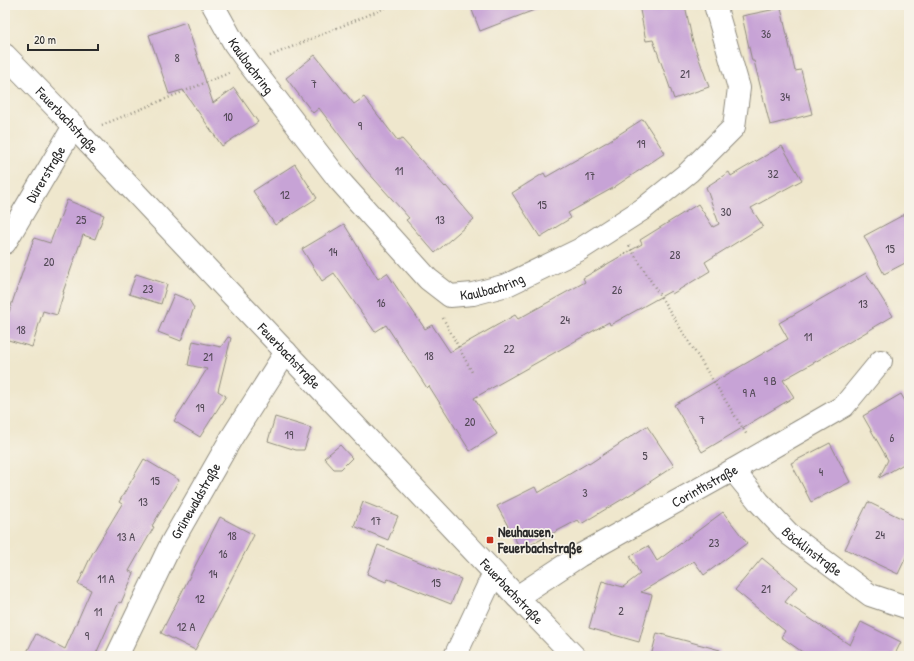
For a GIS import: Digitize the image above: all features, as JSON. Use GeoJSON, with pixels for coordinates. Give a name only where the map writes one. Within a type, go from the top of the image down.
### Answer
{"type":"FeatureCollection","features":[{"type":"Feature","properties":{"kind":"street","name":"Kaulbachring"},"geometry":{"type":"LineString","coordinates":[[212,5],[234,43],[249,64],[339,180],[428,279],[450,296],[473,294],[507,285],[579,250],[617,227],[643,208],[688,172],[734,127],[739,88],[715,5]]}},
{"type":"Feature","properties":{"kind":"street","name":"Feuerbachstraße"},"geometry":{"type":"LineString","coordinates":[[5,56],[77,130],[574,656]]}},
{"type":"Feature","properties":{"kind":"street","name":"Dürerstraße"},"geometry":{"type":"LineString","coordinates":[[5,243],[77,130]]}},
{"type":"Feature","properties":{"kind":"street","name":"Grünewaldstraße"},"geometry":{"type":"LineString","coordinates":[[118,656],[172,542],[232,437],[286,352]]}},
{"type":"Feature","properties":{"kind":"street","name":"Corinthstraße"},"geometry":{"type":"LineString","coordinates":[[517,597],[579,556],[844,406],[881,361]]}},
{"type":"Feature","properties":{"kind":"street","name":"Böcklinstraße"},"geometry":{"type":"LineString","coordinates":[[733,470],[759,502],[790,535],[870,595],[909,608]]}},
{"type":"Feature","properties":{"kind":"street"},"geometry":{"type":"LineString","coordinates":[[455,656],[494,573]]}},
{"type":"Feature","properties":{"kind":"path"},"geometry":{"type":"LineString","coordinates":[[77,130],[249,64],[392,5]]}},
{"type":"Feature","properties":{"kind":"path"},"geometry":{"type":"LineString","coordinates":[[617,227],[759,454]]}},
{"type":"Feature","properties":{"kind":"path"},"geometry":{"type":"LineString","coordinates":[[445,292],[440,313],[473,374]]}},
{"type":"Feature","properties":{"kind":"building"},"geometry":{"type":"Polygon","coordinates":[[[470,5],[542,5],[542,7],[480,31],[470,5]]]}},
{"type":"Feature","properties":{"kind":"building"},"geometry":{"type":"Polygon","coordinates":[[[639,5],[685,5],[692,39],[709,87],[674,99],[653,40],[646,41],[639,5]]]}},
{"type":"Feature","properties":{"kind":"building"},"geometry":{"type":"Polygon","coordinates":[[[781,8],[795,71],[801,70],[812,114],[770,125],[754,61],[752,61],[742,16],[781,8]]]}},
{"type":"Feature","properties":{"kind":"building"},"geometry":{"type":"Polygon","coordinates":[[[186,22],[213,103],[234,88],[258,122],[222,146],[183,90],[169,94],[149,35],[186,22]]]}},
{"type":"Feature","properties":{"kind":"building"},"geometry":{"type":"Polygon","coordinates":[[[315,55],[354,104],[364,97],[398,141],[402,139],[445,187],[446,186],[474,219],[435,253],[406,220],[409,218],[366,170],[319,108],[313,113],[286,78],[315,55]]]}},
{"type":"Feature","properties":{"kind":"building"},"geometry":{"type":"Polygon","coordinates":[[[643,119],[665,153],[613,188],[568,213],[571,218],[540,237],[512,193],[544,173],[546,177],[607,142],[643,119]]]}},
{"type":"Feature","properties":{"kind":"building"},"geometry":{"type":"Polygon","coordinates":[[[782,146],[802,180],[751,208],[763,226],[705,262],[710,271],[672,294],[671,291],[610,325],[609,322],[474,398],[497,434],[470,451],[429,386],[427,388],[386,325],[375,332],[334,273],[322,281],[302,249],[344,224],[378,279],[387,273],[425,329],[432,325],[450,352],[515,315],[518,319],[585,282],[583,278],[642,244],[640,240],[698,204],[713,227],[719,224],[706,187],[729,172],[731,176],[782,146]]]}},
{"type":"Feature","properties":{"kind":"building"},"geometry":{"type":"Polygon","coordinates":[[[295,164],[317,198],[275,225],[253,191],[295,164]]]}},
{"type":"Feature","properties":{"kind":"building"},"geometry":{"type":"Polygon","coordinates":[[[67,200],[104,215],[95,239],[83,235],[63,292],[57,315],[43,311],[32,347],[5,339],[5,311],[9,312],[34,238],[50,243],[67,200]]]}},
{"type":"Feature","properties":{"kind":"building"},"geometry":{"type":"Polygon","coordinates":[[[909,212],[909,261],[884,274],[864,236],[909,212]]]}},
{"type":"Feature","properties":{"kind":"building"},"geometry":{"type":"Polygon","coordinates":[[[866,273],[893,316],[783,380],[794,397],[702,452],[674,405],[788,339],[779,323],[866,273]]]}},
{"type":"Feature","properties":{"kind":"building"},"geometry":{"type":"Polygon","coordinates":[[[136,274],[167,284],[161,304],[129,294],[136,274]]]}},
{"type":"Feature","properties":{"kind":"building"},"geometry":{"type":"Polygon","coordinates":[[[174,294],[189,300],[194,308],[181,341],[158,332],[174,294]]]}},
{"type":"Feature","properties":{"kind":"building"},"geometry":{"type":"Polygon","coordinates":[[[228,337],[231,338],[218,391],[226,396],[200,437],[174,421],[207,369],[188,365],[193,341],[221,347],[228,337]]]}},
{"type":"Feature","properties":{"kind":"building"},"geometry":{"type":"Polygon","coordinates":[[[901,394],[909,408],[909,461],[879,478],[888,460],[863,416],[901,394]]]}},
{"type":"Feature","properties":{"kind":"building"},"geometry":{"type":"Polygon","coordinates":[[[275,417],[311,428],[304,450],[296,450],[268,441],[275,417]]]}},
{"type":"Feature","properties":{"kind":"building"},"geometry":{"type":"Polygon","coordinates":[[[647,426],[674,466],[581,524],[578,520],[521,550],[497,506],[535,487],[538,493],[588,463],[589,464],[647,426]]]}},
{"type":"Feature","properties":{"kind":"building"},"geometry":{"type":"Polygon","coordinates":[[[830,443],[850,482],[811,502],[791,463],[830,443]]]}},
{"type":"Feature","properties":{"kind":"building"},"geometry":{"type":"Polygon","coordinates":[[[340,445],[352,458],[341,469],[334,469],[324,458],[340,445]]]}},
{"type":"Feature","properties":{"kind":"building"},"geometry":{"type":"Polygon","coordinates":[[[144,459],[179,480],[152,526],[154,527],[129,571],[134,573],[121,603],[119,602],[95,656],[25,656],[36,634],[65,649],[91,590],[78,584],[92,554],[122,504],[119,502],[144,459]]]}},
{"type":"Feature","properties":{"kind":"building"},"geometry":{"type":"Polygon","coordinates":[[[363,502],[398,516],[388,540],[354,526],[363,502]]]}},
{"type":"Feature","properties":{"kind":"building"},"geometry":{"type":"Polygon","coordinates":[[[868,502],[909,522],[909,551],[898,574],[845,549],[868,502]]]}},
{"type":"Feature","properties":{"kind":"building"},"geometry":{"type":"Polygon","coordinates":[[[723,512],[747,543],[704,575],[694,561],[641,592],[652,595],[639,642],[589,628],[602,581],[623,587],[640,574],[630,556],[648,546],[657,561],[723,512]]]}},
{"type":"Feature","properties":{"kind":"building"},"geometry":{"type":"Polygon","coordinates":[[[220,517],[254,535],[195,650],[161,633],[220,517]]]}},
{"type":"Feature","properties":{"kind":"building"},"geometry":{"type":"Polygon","coordinates":[[[378,545],[461,579],[451,604],[388,579],[386,582],[367,574],[378,545]]]}},
{"type":"Feature","properties":{"kind":"building"},"geometry":{"type":"Polygon","coordinates":[[[762,558],[797,587],[785,602],[850,645],[861,622],[901,642],[894,656],[808,656],[781,637],[785,631],[735,590],[762,558]]]}},
{"type":"Feature","properties":{"kind":"building"},"geometry":{"type":"Polygon","coordinates":[[[657,633],[720,650],[719,656],[651,656],[657,633]]]}},
{"type":"Feature","properties":{"kind":"place","name":"Neuhausen, Feuerbachstraße"},"geometry":{"type":"Point","coordinates":[490,540]}}]}
